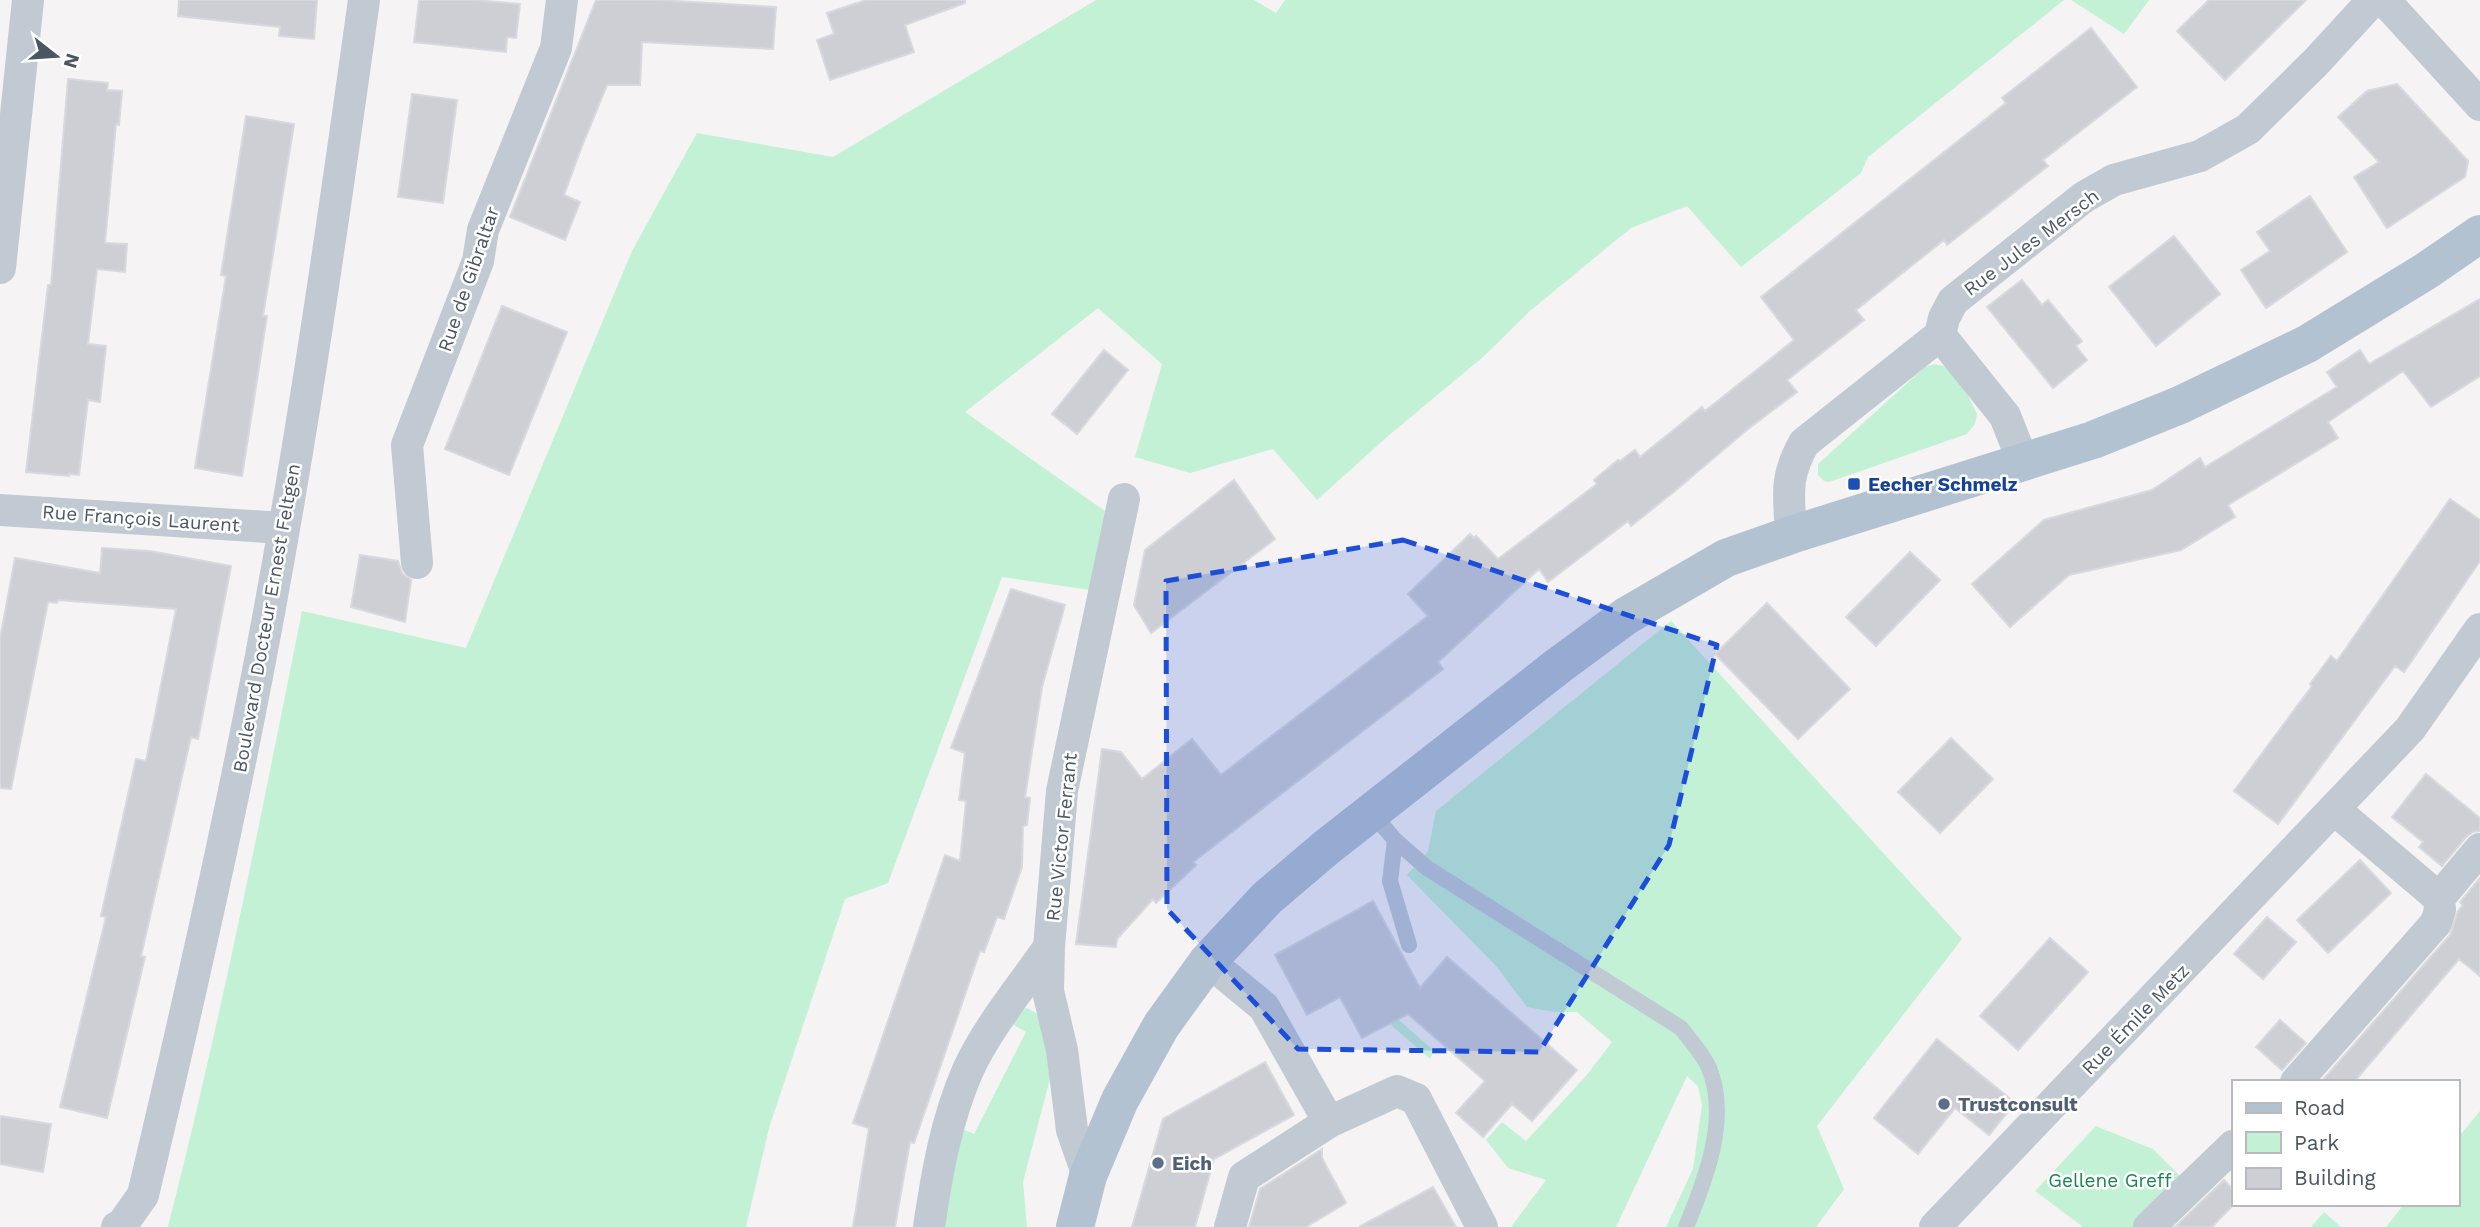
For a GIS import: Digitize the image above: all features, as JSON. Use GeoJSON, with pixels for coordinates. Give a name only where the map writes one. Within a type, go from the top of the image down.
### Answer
{"type":"FeatureCollection","features":[{"type":"Feature","properties":{"kind":"main road"},"geometry":{"type":"LineString","coordinates":[[1075,1227],[1088,1176],[1120,1100],[1161,1026],[1209,961],[1267,898],[1383,826],[1558,666],[1626,615],[1726,558],[1791,535],[2024,464],[2180,405],[2306,344],[2426,271],[2480,234]]}},
{"type":"Feature","properties":{"kind":"street"},"geometry":{"type":"LineString","coordinates":[[0,268],[28,0]]}},
{"type":"Feature","properties":{"kind":"street","name":"Boulevard Docteur Ernest Feltgen"},"geometry":{"type":"LineString","coordinates":[[120,1226],[143,1195],[206,926],[251,709],[334,221],[364,0]]}},
{"type":"Feature","properties":{"kind":"street","name":"Rue de Gibraltar"},"geometry":{"type":"LineString","coordinates":[[416,563],[407,445],[478,261],[483,230],[556,48],[562,0]]}},
{"type":"Feature","properties":{"kind":"street","name":"Rue Jules Mersch"},"geometry":{"type":"LineString","coordinates":[[1940,335],[1944,318],[1953,301],[2084,197],[2114,180],[2200,156],[2248,129],[2316,62],[2373,0]]}},
{"type":"Feature","properties":{"kind":"street"},"geometry":{"type":"LineString","coordinates":[[2384,0],[2480,105]]}},
{"type":"Feature","properties":{"kind":"street"},"geometry":{"type":"LineString","coordinates":[[1791,535],[1789,478],[1793,462],[1804,443],[1940,335],[2005,416],[2024,464]]}},
{"type":"Feature","properties":{"kind":"street","name":"Rue Victor Ferrant"},"geometry":{"type":"LineString","coordinates":[[1088,1176],[1072,1130],[1062,1051],[1048,991],[1049,947],[1062,791],[1124,499]]}},
{"type":"Feature","properties":{"kind":"street","name":"Rue François Laurent"},"geometry":{"type":"LineString","coordinates":[[0,510],[283,528]]}},
{"type":"Feature","properties":{"kind":"street","name":"Rue Émile Metz"},"geometry":{"type":"LineString","coordinates":[[1935,1227],[2410,729],[2480,629]]}},
{"type":"Feature","properties":{"kind":"street"},"geometry":{"type":"LineString","coordinates":[[2335,810],[2439,898]]}},
{"type":"Feature","properties":{"kind":"street"},"geometry":{"type":"LineString","coordinates":[[2298,1080],[2436,923],[2440,910],[2439,898],[2480,849]]}},
{"type":"Feature","properties":{"kind":"street"},"geometry":{"type":"LineString","coordinates":[[929,1227],[948,1122],[970,1067],[1049,947]]}},
{"type":"Feature","properties":{"kind":"street"},"geometry":{"type":"LineString","coordinates":[[1209,961],[1264,1007],[1329,1122]]}},
{"type":"Feature","properties":{"kind":"street"},"geometry":{"type":"LineString","coordinates":[[1230,1227],[1244,1177],[1329,1122],[1397,1091],[1416,1099],[1482,1227]]}},
{"type":"Feature","properties":{"kind":"street"},"geometry":{"type":"LineString","coordinates":[[2149,1227],[2232,1147]]}},
{"type":"Feature","properties":{"kind":"lane"},"geometry":{"type":"LineString","coordinates":[[1383,826],[1391,881],[1409,945]]}},
{"type":"Feature","properties":{"kind":"lane"},"geometry":{"type":"LineString","coordinates":[[1383,826],[1427,868],[1681,1028],[1709,1068],[1718,1106],[1708,1173],[1686,1227]]}},
{"type":"Feature","properties":{"kind":"highlighted area"},"geometry":{"type":"Polygon","coordinates":[[[1403,540],[1717,645],[1669,845],[1539,1052],[1298,1049],[1167,909],[1166,581],[1403,540]]]}},
{"type":"Feature","properties":{"kind":"green space"},"geometry":{"type":"Polygon","coordinates":[[[1096,0],[1254,0],[1276,13],[1285,0],[2064,0],[1868,157],[1861,173],[1741,267],[1687,206],[1631,228],[1531,310],[1483,357],[1388,436],[1317,500],[1273,449],[1190,473],[1135,457],[1162,364],[1098,308],[965,412],[1109,514],[1090,590],[1002,577],[888,883],[845,899],[769,1128],[746,1227],[168,1227],[222,997],[302,611],[466,648],[632,251],[697,133],[833,157],[1096,0]]]}},
{"type":"Feature","properties":{"kind":"green space"},"geometry":{"type":"Polygon","coordinates":[[[2071,0],[2149,0],[2124,34],[2071,0]]]}},
{"type":"Feature","properties":{"kind":"green space"},"geometry":{"type":"Polygon","coordinates":[[[1935,364],[1947,367],[1958,375],[1977,414],[1975,424],[1967,434],[1829,482],[1818,475],[1818,464],[1925,367],[1935,364]]]}},
{"type":"Feature","properties":{"kind":"green space"},"geometry":{"type":"Polygon","coordinates":[[[1671,621],[1962,939],[1817,1126],[1844,1189],[1816,1227],[1666,1227],[1693,1169],[1702,1105],[1698,1086],[1687,1076],[1616,1227],[1511,1227],[1546,1180],[1508,1168],[1486,1140],[1502,1122],[1526,1141],[1586,1076],[1612,1042],[1577,1012],[1555,1012],[1527,1007],[1496,966],[1407,875],[1428,851],[1436,811],[1671,621]]]}},
{"type":"Feature","properties":{"kind":"green space"},"geometry":{"type":"Polygon","coordinates":[[[1374,998],[1434,1051],[1430,1059],[1389,1023],[1374,998]]]}},
{"type":"Feature","properties":{"kind":"green space"},"geometry":{"type":"Polygon","coordinates":[[[1027,1008],[1043,1017],[1053,1067],[1023,1182],[1027,1227],[942,1227],[958,1127],[974,1134],[1026,1032],[1012,1024],[1020,1010],[1027,1008]]]}},
{"type":"Feature","properties":{"kind":"green space"},"geometry":{"type":"Polygon","coordinates":[[[2480,1111],[2480,1227],[2386,1227],[2402,1206],[2459,1206],[2459,1137],[2480,1111]]]}},
{"type":"Feature","properties":{"kind":"green space","name":"Gellene Greff"},"geometry":{"type":"Polygon","coordinates":[[[2096,1126],[2153,1149],[2186,1182],[2139,1227],[2083,1227],[2035,1191],[2096,1126]]]}},
{"type":"Feature","properties":{"kind":"green space"},"geometry":{"type":"Polygon","coordinates":[[[2324,1212],[2341,1227],[2311,1227],[2324,1212]]]}},
{"type":"Feature","properties":{"kind":"building"},"geometry":{"type":"Polygon","coordinates":[[[179,0],[317,0],[314,39],[279,36],[280,27],[178,16],[179,0]]]}},
{"type":"Feature","properties":{"kind":"building"},"geometry":{"type":"Polygon","coordinates":[[[419,0],[475,0],[520,4],[516,38],[507,37],[506,52],[414,42],[419,0]]]}},
{"type":"Feature","properties":{"kind":"building"},"geometry":{"type":"Polygon","coordinates":[[[596,0],[659,0],[776,7],[773,49],[642,42],[640,85],[607,85],[582,146],[564,195],[580,202],[565,240],[510,217],[596,0]]]}},
{"type":"Feature","properties":{"kind":"building"},"geometry":{"type":"Polygon","coordinates":[[[866,0],[965,0],[965,3],[905,25],[914,52],[830,80],[817,40],[834,34],[827,13],[866,0]]]}},
{"type":"Feature","properties":{"kind":"building"},"geometry":{"type":"Polygon","coordinates":[[[2209,0],[2306,0],[2225,80],[2177,31],[2209,0]]]}},
{"type":"Feature","properties":{"kind":"building"},"geometry":{"type":"Polygon","coordinates":[[[2091,28],[2137,87],[2043,160],[2048,166],[1947,245],[1944,240],[1856,310],[1864,320],[1787,380],[1797,392],[1676,490],[1631,526],[1628,521],[1548,582],[1539,569],[1438,662],[1443,669],[1193,862],[1196,865],[1156,903],[1153,899],[1117,939],[1116,947],[1076,944],[1102,749],[1121,752],[1142,779],[1192,739],[1221,775],[1428,616],[1408,594],[1470,534],[1474,538],[1476,536],[1498,559],[1597,484],[1594,480],[1618,460],[1635,450],[1640,457],[1702,407],[1705,411],[1794,340],[1761,297],[2006,103],[2002,98],[2091,28]]]}},
{"type":"Feature","properties":{"kind":"building"},"geometry":{"type":"Polygon","coordinates":[[[68,79],[108,83],[107,90],[122,91],[119,125],[116,124],[105,243],[127,244],[125,272],[97,269],[88,344],[106,346],[100,402],[88,400],[79,475],[69,476],[26,472],[48,285],[51,285],[68,79]]]}},
{"type":"Feature","properties":{"kind":"building"},"geometry":{"type":"Polygon","coordinates":[[[2397,84],[2468,161],[2465,177],[2387,228],[2354,177],[2379,162],[2338,117],[2367,91],[2397,84]]]}},
{"type":"Feature","properties":{"kind":"building"},"geometry":{"type":"Polygon","coordinates":[[[412,94],[457,100],[443,203],[398,197],[412,94]]]}},
{"type":"Feature","properties":{"kind":"building"},"geometry":{"type":"Polygon","coordinates":[[[246,116],[294,124],[263,316],[267,316],[242,476],[195,468],[226,276],[221,275],[246,116]]]}},
{"type":"Feature","properties":{"kind":"building"},"geometry":{"type":"Polygon","coordinates":[[[2310,196],[2347,252],[2266,308],[2241,270],[2270,251],[2257,232],[2310,196]]]}},
{"type":"Feature","properties":{"kind":"building"},"geometry":{"type":"Polygon","coordinates":[[[2174,236],[2220,294],[2156,346],[2109,287],[2174,236]]]}},
{"type":"Feature","properties":{"kind":"building"},"geometry":{"type":"Polygon","coordinates":[[[2022,280],[2042,305],[2048,300],[2082,341],[2076,346],[2087,360],[2053,388],[1987,307],[2022,280]]]}},
{"type":"Feature","properties":{"kind":"building"},"geometry":{"type":"Polygon","coordinates":[[[2480,299],[2480,376],[2431,407],[2403,371],[2328,422],[2338,438],[2228,505],[2235,517],[2181,550],[2069,575],[2010,627],[1972,584],[2044,520],[2152,490],[2200,458],[2205,467],[2337,387],[2327,372],[2360,350],[2369,364],[2480,299]]]}},
{"type":"Feature","properties":{"kind":"building"},"geometry":{"type":"Polygon","coordinates":[[[502,306],[567,332],[509,475],[445,449],[502,306]]]}},
{"type":"Feature","properties":{"kind":"building"},"geometry":{"type":"Polygon","coordinates":[[[1104,350],[1128,370],[1077,434],[1052,414],[1104,350]]]}},
{"type":"Feature","properties":{"kind":"building"},"geometry":{"type":"Polygon","coordinates":[[[1234,480],[1275,539],[1151,633],[1134,605],[1145,550],[1234,480]]]}},
{"type":"Feature","properties":{"kind":"building"},"geometry":{"type":"Polygon","coordinates":[[[2450,499],[2480,520],[2480,561],[2404,672],[2395,666],[2278,824],[2234,791],[2331,656],[2337,661],[2450,499]]]}},
{"type":"Feature","properties":{"kind":"building"},"geometry":{"type":"Polygon","coordinates":[[[102,548],[150,551],[231,566],[198,739],[191,737],[141,956],[145,957],[107,1118],[60,1107],[106,917],[101,916],[136,759],[146,761],[176,609],[58,600],[57,603],[48,602],[11,789],[0,788],[0,639],[15,558],[100,573],[102,548]]]}},
{"type":"Feature","properties":{"kind":"building"},"geometry":{"type":"Polygon","coordinates":[[[1910,552],[1940,580],[1876,646],[1846,617],[1910,552]]]}},
{"type":"Feature","properties":{"kind":"building"},"geometry":{"type":"Polygon","coordinates":[[[360,555],[398,561],[402,573],[411,580],[405,622],[351,607],[360,555]]]}},
{"type":"Feature","properties":{"kind":"building"},"geometry":{"type":"Polygon","coordinates":[[[1011,589],[1065,605],[1042,687],[1025,797],[1030,798],[1027,825],[1023,826],[1022,867],[1004,919],[997,917],[984,952],[980,951],[914,1143],[910,1142],[895,1227],[853,1227],[869,1128],[853,1123],[945,855],[960,861],[966,801],[959,800],[965,753],[951,748],[1011,589]]]}},
{"type":"Feature","properties":{"kind":"building"},"geometry":{"type":"Polygon","coordinates":[[[1767,603],[1850,689],[1798,739],[1715,654],[1767,603]]]}},
{"type":"Feature","properties":{"kind":"building"},"geometry":{"type":"Polygon","coordinates":[[[1951,738],[1993,779],[1940,833],[1898,792],[1951,738]]]}},
{"type":"Feature","properties":{"kind":"building"},"geometry":{"type":"Polygon","coordinates":[[[2426,774],[2480,818],[2480,831],[2466,837],[2442,866],[2419,847],[2423,842],[2392,817],[2426,774]]]}},
{"type":"Feature","properties":{"kind":"building"},"geometry":{"type":"Polygon","coordinates":[[[2360,860],[2391,893],[2328,953],[2297,920],[2360,860]]]}},
{"type":"Feature","properties":{"kind":"building"},"geometry":{"type":"Polygon","coordinates":[[[2480,878],[2480,976],[2459,959],[2356,1080],[2323,1080],[2450,935],[2458,911],[2463,905],[2460,902],[2480,878]]]}},
{"type":"Feature","properties":{"kind":"building"},"geometry":{"type":"Polygon","coordinates":[[[1373,901],[1420,988],[1447,957],[1577,1070],[1532,1121],[1512,1104],[1483,1137],[1456,1113],[1485,1081],[1408,1014],[1362,1038],[1340,997],[1307,1015],[1275,955],[1373,901]]]}},
{"type":"Feature","properties":{"kind":"building"},"geometry":{"type":"Polygon","coordinates":[[[2267,917],[2296,942],[2263,979],[2234,954],[2267,917]]]}},
{"type":"Feature","properties":{"kind":"building"},"geometry":{"type":"Polygon","coordinates":[[[2050,938],[2088,972],[2018,1050],[1980,1016],[2050,938]]]}},
{"type":"Feature","properties":{"kind":"building"},"geometry":{"type":"Polygon","coordinates":[[[2280,1020],[2306,1043],[2282,1070],[2256,1047],[2280,1020]]]}},
{"type":"Feature","properties":{"kind":"building"},"geometry":{"type":"Polygon","coordinates":[[[1937,1039],[2015,1103],[1989,1135],[1955,1108],[1918,1154],[1874,1118],[1937,1039]]]}},
{"type":"Feature","properties":{"kind":"building"},"geometry":{"type":"Polygon","coordinates":[[[1265,1062],[1294,1115],[1214,1159],[1195,1227],[1132,1227],[1163,1119],[1265,1062]]]}},
{"type":"Feature","properties":{"kind":"building"},"geometry":{"type":"Polygon","coordinates":[[[0,1116],[51,1124],[43,1172],[0,1164],[0,1116]]]}},
{"type":"Feature","properties":{"kind":"building"},"geometry":{"type":"Polygon","coordinates":[[[1322,1149],[1322,1158],[1346,1203],[1306,1227],[1249,1227],[1260,1189],[1322,1149]]]}},
{"type":"Feature","properties":{"kind":"building"},"geometry":{"type":"Polygon","coordinates":[[[2224,1180],[2232,1189],[2232,1206],[2212,1227],[2175,1227],[2224,1180]]]}},
{"type":"Feature","properties":{"kind":"building"},"geometry":{"type":"Polygon","coordinates":[[[1433,1187],[1456,1227],[1359,1227],[1433,1187]]]}},
{"type":"Feature","properties":{"kind":"place","name":"Eecher Schmelz"},"geometry":{"type":"Point","coordinates":[1854,484]}},
{"type":"Feature","properties":{"kind":"place","name":"Trustconsult"},"geometry":{"type":"Point","coordinates":[1944,1104]}},
{"type":"Feature","properties":{"kind":"place","name":"Eich"},"geometry":{"type":"Point","coordinates":[1158,1163]}}]}
